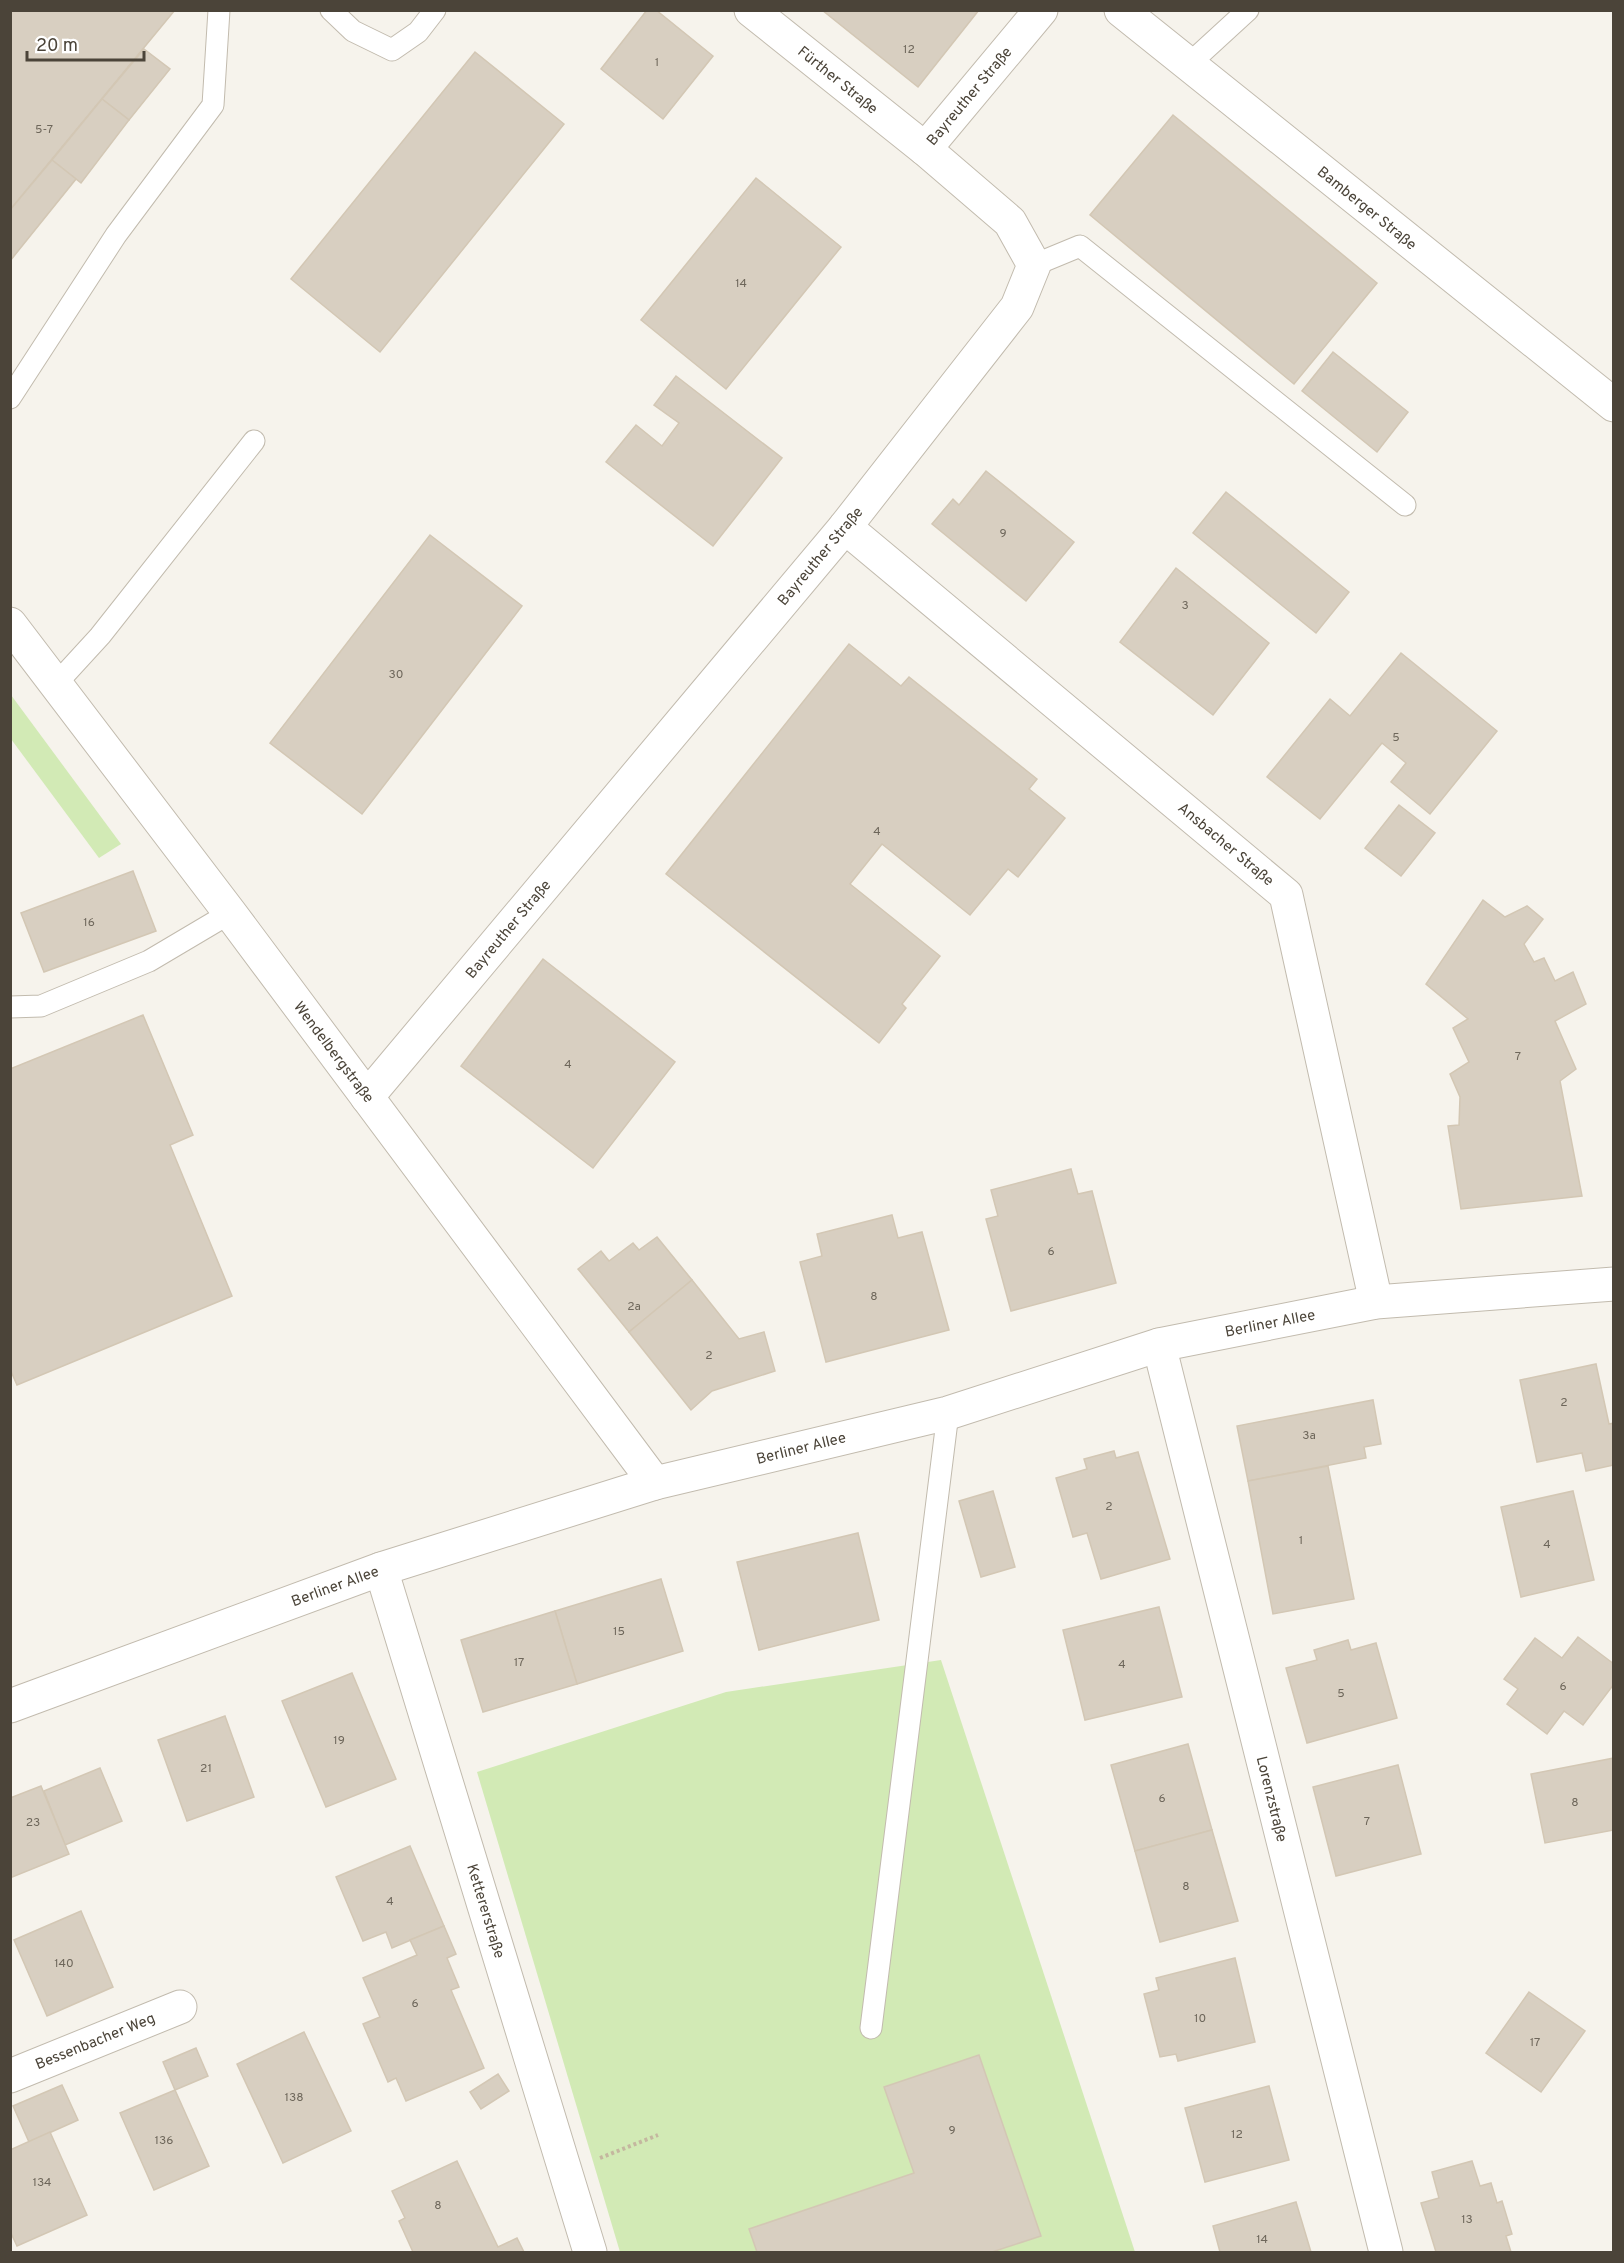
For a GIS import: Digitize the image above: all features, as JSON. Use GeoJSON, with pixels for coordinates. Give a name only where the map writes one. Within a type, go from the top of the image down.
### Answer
{"type":"FeatureCollection","features":[{"type":"Feature","properties":{"kind":"street","name":"Fürther Straße"},"geometry":{"type":"LineString","coordinates":[[751,10],[925,149]]}},
{"type":"Feature","properties":{"kind":"street","name":"Bayreuther Straße"},"geometry":{"type":"LineString","coordinates":[[367,1097],[845,526],[1017,307],[1034,265],[1010,222],[925,149],[1041,10]]}},
{"type":"Feature","properties":{"kind":"street","name":"Bamberger Straße"},"geometry":{"type":"LineString","coordinates":[[1121,10],[1614,405]]}},
{"type":"Feature","properties":{"kind":"street","name":"Ansbacher Straße"},"geometry":{"type":"LineString","coordinates":[[845,526],[1286,895],[1376,1302]]}},
{"type":"Feature","properties":{"kind":"street","name":"Wendelbergstraße"},"geometry":{"type":"LineString","coordinates":[[10,624],[230,913],[655,1483]]}},
{"type":"Feature","properties":{"kind":"street","name":"Berliner Allee"},"geometry":{"type":"LineString","coordinates":[[10,1706],[381,1569],[655,1483],[948,1413],[1159,1345],[1376,1302],[1614,1284]]}},
{"type":"Feature","properties":{"kind":"street","name":"Lorenzstraße"},"geometry":{"type":"LineString","coordinates":[[1159,1345],[1386,2253]]}},
{"type":"Feature","properties":{"kind":"street","name":"Kettererstraße"},"geometry":{"type":"LineString","coordinates":[[381,1569],[590,2253]]}},
{"type":"Feature","properties":{"kind":"street","name":"Bessenbacher Weg"},"geometry":{"type":"LineString","coordinates":[[10,2076],[180,2007]]}},
{"type":"Feature","properties":{"kind":"lane"},"geometry":{"type":"LineString","coordinates":[[10,398],[116,235],[213,105],[219,10]]}},
{"type":"Feature","properties":{"kind":"lane"},"geometry":{"type":"LineString","coordinates":[[331,10],[353,31],[392,50],[418,32],[435,10]]}},
{"type":"Feature","properties":{"kind":"lane"},"geometry":{"type":"LineString","coordinates":[[1188,65],[1248,10]]}},
{"type":"Feature","properties":{"kind":"lane"},"geometry":{"type":"LineString","coordinates":[[1034,265],[1080,246],[1405,504]]}},
{"type":"Feature","properties":{"kind":"lane"},"geometry":{"type":"LineString","coordinates":[[56,684],[100,636],[254,441]]}},
{"type":"Feature","properties":{"kind":"lane"},"geometry":{"type":"LineString","coordinates":[[10,1007],[41,1006],[149,962],[230,913]]}},
{"type":"Feature","properties":{"kind":"lane"},"geometry":{"type":"LineString","coordinates":[[871,2028],[948,1413]]}},
{"type":"Feature","properties":{"kind":"path"},"geometry":{"type":"LineString","coordinates":[[614,2151],[658,2135]]}},
{"type":"Feature","properties":{"kind":"green space"},"geometry":{"type":"Polygon","coordinates":[[[10,695],[121,844],[99,858],[11,739],[10,695]]]}},
{"type":"Feature","properties":{"kind":"green space"},"geometry":{"type":"Polygon","coordinates":[[[941,1660],[1135,2252],[620,2252],[477,1772],[726,1692],[941,1660]]]}},
{"type":"Feature","properties":{"kind":"building"},"geometry":{"type":"Polygon","coordinates":[[[10,10],[175,10],[10,210],[10,10]]]}},
{"type":"Feature","properties":{"kind":"building"},"geometry":{"type":"Polygon","coordinates":[[[647,10],[656,10],[713,56],[663,119],[601,69],[647,10]]]}},
{"type":"Feature","properties":{"kind":"building"},"geometry":{"type":"Polygon","coordinates":[[[822,10],[979,10],[918,87],[822,10]]]}},
{"type":"Feature","properties":{"kind":"building"},"geometry":{"type":"Polygon","coordinates":[[[144,49],[170,69],[129,120],[102,99],[144,49]]]}},
{"type":"Feature","properties":{"kind":"building"},"geometry":{"type":"Polygon","coordinates":[[[475,52],[564,124],[380,352],[291,279],[475,52]]]}},
{"type":"Feature","properties":{"kind":"building"},"geometry":{"type":"Polygon","coordinates":[[[102,99],[129,120],[81,183],[52,160],[102,99]]]}},
{"type":"Feature","properties":{"kind":"building"},"geometry":{"type":"Polygon","coordinates":[[[1173,115],[1377,283],[1294,384],[1090,215],[1173,115]]]}},
{"type":"Feature","properties":{"kind":"building"},"geometry":{"type":"Polygon","coordinates":[[[52,160],[76,179],[10,261],[10,210],[52,160]]]}},
{"type":"Feature","properties":{"kind":"building"},"geometry":{"type":"Polygon","coordinates":[[[756,178],[841,247],[726,389],[641,320],[756,178]]]}},
{"type":"Feature","properties":{"kind":"building"},"geometry":{"type":"Polygon","coordinates":[[[1333,352],[1408,412],[1377,452],[1302,391],[1333,352]]]}},
{"type":"Feature","properties":{"kind":"building"},"geometry":{"type":"Polygon","coordinates":[[[676,376],[782,458],[713,546],[606,462],[636,425],[662,446],[679,423],[654,405],[676,376]]]}},
{"type":"Feature","properties":{"kind":"building"},"geometry":{"type":"Polygon","coordinates":[[[986,471],[1074,542],[1026,601],[932,524],[953,499],[959,505],[986,471]]]}},
{"type":"Feature","properties":{"kind":"building"},"geometry":{"type":"Polygon","coordinates":[[[1226,492],[1349,592],[1316,633],[1193,533],[1226,492]]]}},
{"type":"Feature","properties":{"kind":"building"},"geometry":{"type":"Polygon","coordinates":[[[430,535],[522,606],[362,814],[270,743],[430,535]]]}},
{"type":"Feature","properties":{"kind":"building"},"geometry":{"type":"Polygon","coordinates":[[[1176,568],[1269,643],[1213,715],[1120,642],[1176,568]]]}},
{"type":"Feature","properties":{"kind":"building"},"geometry":{"type":"Polygon","coordinates":[[[849,644],[901,686],[909,677],[1037,779],[1029,789],[1065,818],[1018,877],[1008,869],[970,915],[882,844],[850,884],[940,956],[902,1004],[906,1008],[879,1043],[666,874],[849,644]]]}},
{"type":"Feature","properties":{"kind":"building"},"geometry":{"type":"Polygon","coordinates":[[[1401,653],[1497,731],[1430,814],[1391,782],[1406,763],[1382,743],[1320,819],[1267,777],[1330,699],[1350,716],[1401,653]]]}},
{"type":"Feature","properties":{"kind":"building"},"geometry":{"type":"Polygon","coordinates":[[[1399,805],[1435,833],[1401,876],[1365,848],[1399,805]]]}},
{"type":"Feature","properties":{"kind":"building"},"geometry":{"type":"Polygon","coordinates":[[[133,871],[156,931],[44,972],[21,913],[133,871]]]}},
{"type":"Feature","properties":{"kind":"building"},"geometry":{"type":"Polygon","coordinates":[[[1483,900],[1505,917],[1527,906],[1543,919],[1524,944],[1534,962],[1544,958],[1555,981],[1573,972],[1586,1004],[1555,1021],[1576,1069],[1560,1081],[1582,1196],[1461,1209],[1448,1126],[1459,1125],[1460,1097],[1450,1074],[1469,1062],[1453,1028],[1468,1019],[1426,984],[1483,900]]]}},
{"type":"Feature","properties":{"kind":"building"},"geometry":{"type":"Polygon","coordinates":[[[543,959],[675,1062],[593,1168],[461,1066],[543,959]]]}},
{"type":"Feature","properties":{"kind":"building"},"geometry":{"type":"Polygon","coordinates":[[[143,1015],[193,1135],[170,1145],[232,1296],[17,1385],[10,1369],[10,1069],[143,1015]]]}},
{"type":"Feature","properties":{"kind":"building"},"geometry":{"type":"Polygon","coordinates":[[[1071,1169],[1078,1194],[1092,1191],[1116,1283],[1011,1311],[986,1219],[998,1216],[991,1190],[1071,1169]]]}},
{"type":"Feature","properties":{"kind":"building"},"geometry":{"type":"Polygon","coordinates":[[[892,1215],[898,1238],[922,1232],[949,1330],[826,1362],[800,1262],[822,1256],[817,1234],[892,1215]]]}},
{"type":"Feature","properties":{"kind":"building"},"geometry":{"type":"Polygon","coordinates":[[[657,1237],[692,1280],[629,1332],[578,1269],[601,1251],[609,1261],[633,1243],[639,1250],[657,1237]]]}},
{"type":"Feature","properties":{"kind":"building"},"geometry":{"type":"Polygon","coordinates":[[[692,1280],[739,1339],[764,1332],[775,1371],[712,1391],[691,1410],[629,1332],[692,1280]]]}},
{"type":"Feature","properties":{"kind":"building"},"geometry":{"type":"Polygon","coordinates":[[[1596,1364],[1609,1424],[1614,1423],[1614,1465],[1586,1471],[1582,1453],[1537,1462],[1520,1380],[1596,1364]]]}},
{"type":"Feature","properties":{"kind":"building"},"geometry":{"type":"Polygon","coordinates":[[[1373,1400],[1381,1444],[1364,1447],[1366,1458],[1248,1481],[1237,1426],[1373,1400]]]}},
{"type":"Feature","properties":{"kind":"building"},"geometry":{"type":"Polygon","coordinates":[[[1114,1451],[1116,1458],[1138,1452],[1170,1559],[1101,1579],[1087,1533],[1073,1537],[1056,1478],[1087,1469],[1084,1459],[1114,1451]]]}},
{"type":"Feature","properties":{"kind":"building"},"geometry":{"type":"Polygon","coordinates":[[[1328,1466],[1354,1599],[1273,1614],[1248,1481],[1328,1466]]]}},
{"type":"Feature","properties":{"kind":"building"},"geometry":{"type":"Polygon","coordinates":[[[993,1491],[1015,1567],[981,1577],[959,1501],[993,1491]]]}},
{"type":"Feature","properties":{"kind":"building"},"geometry":{"type":"Polygon","coordinates":[[[1573,1491],[1594,1580],[1521,1597],[1501,1507],[1573,1491]]]}},
{"type":"Feature","properties":{"kind":"building"},"geometry":{"type":"Polygon","coordinates":[[[858,1533],[879,1620],[759,1650],[737,1562],[858,1533]]]}},
{"type":"Feature","properties":{"kind":"building"},"geometry":{"type":"Polygon","coordinates":[[[661,1579],[683,1651],[577,1684],[555,1611],[661,1579]]]}},
{"type":"Feature","properties":{"kind":"building"},"geometry":{"type":"Polygon","coordinates":[[[1159,1607],[1182,1697],[1085,1720],[1063,1630],[1159,1607]]]}},
{"type":"Feature","properties":{"kind":"building"},"geometry":{"type":"Polygon","coordinates":[[[555,1611],[577,1684],[483,1712],[461,1640],[555,1611]]]}},
{"type":"Feature","properties":{"kind":"building"},"geometry":{"type":"Polygon","coordinates":[[[1578,1637],[1614,1664],[1614,1684],[1583,1725],[1564,1711],[1547,1734],[1507,1704],[1518,1689],[1504,1679],[1535,1638],[1562,1658],[1578,1637]]]}},
{"type":"Feature","properties":{"kind":"building"},"geometry":{"type":"Polygon","coordinates":[[[1348,1640],[1351,1650],[1376,1643],[1397,1718],[1307,1743],[1286,1668],[1317,1660],[1314,1650],[1348,1640]]]}},
{"type":"Feature","properties":{"kind":"building"},"geometry":{"type":"Polygon","coordinates":[[[352,1673],[396,1779],[326,1807],[282,1701],[352,1673]]]}},
{"type":"Feature","properties":{"kind":"building"},"geometry":{"type":"Polygon","coordinates":[[[225,1716],[254,1797],[187,1821],[158,1740],[225,1716]]]}},
{"type":"Feature","properties":{"kind":"building"},"geometry":{"type":"Polygon","coordinates":[[[1188,1744],[1212,1830],[1135,1851],[1111,1765],[1188,1744]]]}},
{"type":"Feature","properties":{"kind":"building"},"geometry":{"type":"Polygon","coordinates":[[[1614,1758],[1614,1830],[1545,1843],[1531,1774],[1614,1758]]]}},
{"type":"Feature","properties":{"kind":"building"},"geometry":{"type":"Polygon","coordinates":[[[1398,1765],[1421,1854],[1336,1876],[1313,1787],[1398,1765]]]}},
{"type":"Feature","properties":{"kind":"building"},"geometry":{"type":"Polygon","coordinates":[[[100,1768],[122,1821],[65,1845],[44,1791],[100,1768]]]}},
{"type":"Feature","properties":{"kind":"building"},"geometry":{"type":"Polygon","coordinates":[[[41,1786],[69,1854],[10,1878],[10,1798],[41,1786]]]}},
{"type":"Feature","properties":{"kind":"building"},"geometry":{"type":"Polygon","coordinates":[[[1212,1830],[1238,1921],[1160,1942],[1135,1851],[1212,1830]]]}},
{"type":"Feature","properties":{"kind":"building"},"geometry":{"type":"Polygon","coordinates":[[[410,1846],[444,1926],[392,1948],[386,1932],[363,1941],[336,1877],[410,1846]]]}},
{"type":"Feature","properties":{"kind":"building"},"geometry":{"type":"Polygon","coordinates":[[[81,1911],[113,1987],[47,2016],[14,1940],[81,1911]]]}},
{"type":"Feature","properties":{"kind":"building"},"geometry":{"type":"Polygon","coordinates":[[[444,1926],[456,1954],[447,1958],[459,1987],[451,1990],[484,2068],[406,2101],[396,2078],[388,2082],[363,2024],[380,2017],[363,1978],[417,1955],[410,1940],[444,1926]]]}},
{"type":"Feature","properties":{"kind":"building"},"geometry":{"type":"Polygon","coordinates":[[[1235,1958],[1255,2042],[1178,2061],[1176,2054],[1160,2057],[1144,1994],[1159,1990],[1156,1978],[1235,1958]]]}},
{"type":"Feature","properties":{"kind":"building"},"geometry":{"type":"Polygon","coordinates":[[[1529,1992],[1585,2031],[1541,2092],[1486,2053],[1529,1992]]]}},
{"type":"Feature","properties":{"kind":"building"},"geometry":{"type":"Polygon","coordinates":[[[304,2032],[351,2131],[283,2163],[237,2064],[304,2032]]]}},
{"type":"Feature","properties":{"kind":"building"},"geometry":{"type":"Polygon","coordinates":[[[196,2048],[208,2076],[175,2090],[163,2062],[196,2048]]]}},
{"type":"Feature","properties":{"kind":"building"},"geometry":{"type":"Polygon","coordinates":[[[979,2055],[1041,2236],[992,2252],[757,2252],[749,2229],[914,2173],[884,2087],[979,2055]]]}},
{"type":"Feature","properties":{"kind":"building"},"geometry":{"type":"Polygon","coordinates":[[[498,2074],[509,2091],[481,2109],[470,2092],[498,2074]]]}},
{"type":"Feature","properties":{"kind":"building"},"geometry":{"type":"Polygon","coordinates":[[[62,2085],[78,2120],[29,2142],[13,2106],[62,2085]]]}},
{"type":"Feature","properties":{"kind":"building"},"geometry":{"type":"Polygon","coordinates":[[[1269,2086],[1289,2160],[1205,2182],[1185,2108],[1269,2086]]]}},
{"type":"Feature","properties":{"kind":"building"},"geometry":{"type":"Polygon","coordinates":[[[175,2090],[209,2166],[154,2190],[120,2113],[175,2090]]]}},
{"type":"Feature","properties":{"kind":"building"},"geometry":{"type":"Polygon","coordinates":[[[50,2132],[87,2215],[17,2246],[10,2231],[10,2150],[50,2132]]]}},
{"type":"Feature","properties":{"kind":"building"},"geometry":{"type":"Polygon","coordinates":[[[457,2161],[498,2247],[517,2238],[524,2252],[413,2252],[399,2221],[405,2218],[392,2191],[457,2161]]]}},
{"type":"Feature","properties":{"kind":"building"},"geometry":{"type":"Polygon","coordinates":[[[1472,2161],[1480,2186],[1491,2183],[1497,2203],[1502,2201],[1512,2234],[1506,2236],[1511,2252],[1436,2252],[1421,2203],[1439,2198],[1432,2172],[1472,2161]]]}},
{"type":"Feature","properties":{"kind":"building"},"geometry":{"type":"Polygon","coordinates":[[[1296,2202],[1311,2252],[1220,2252],[1213,2226],[1296,2202]]]}}]}
